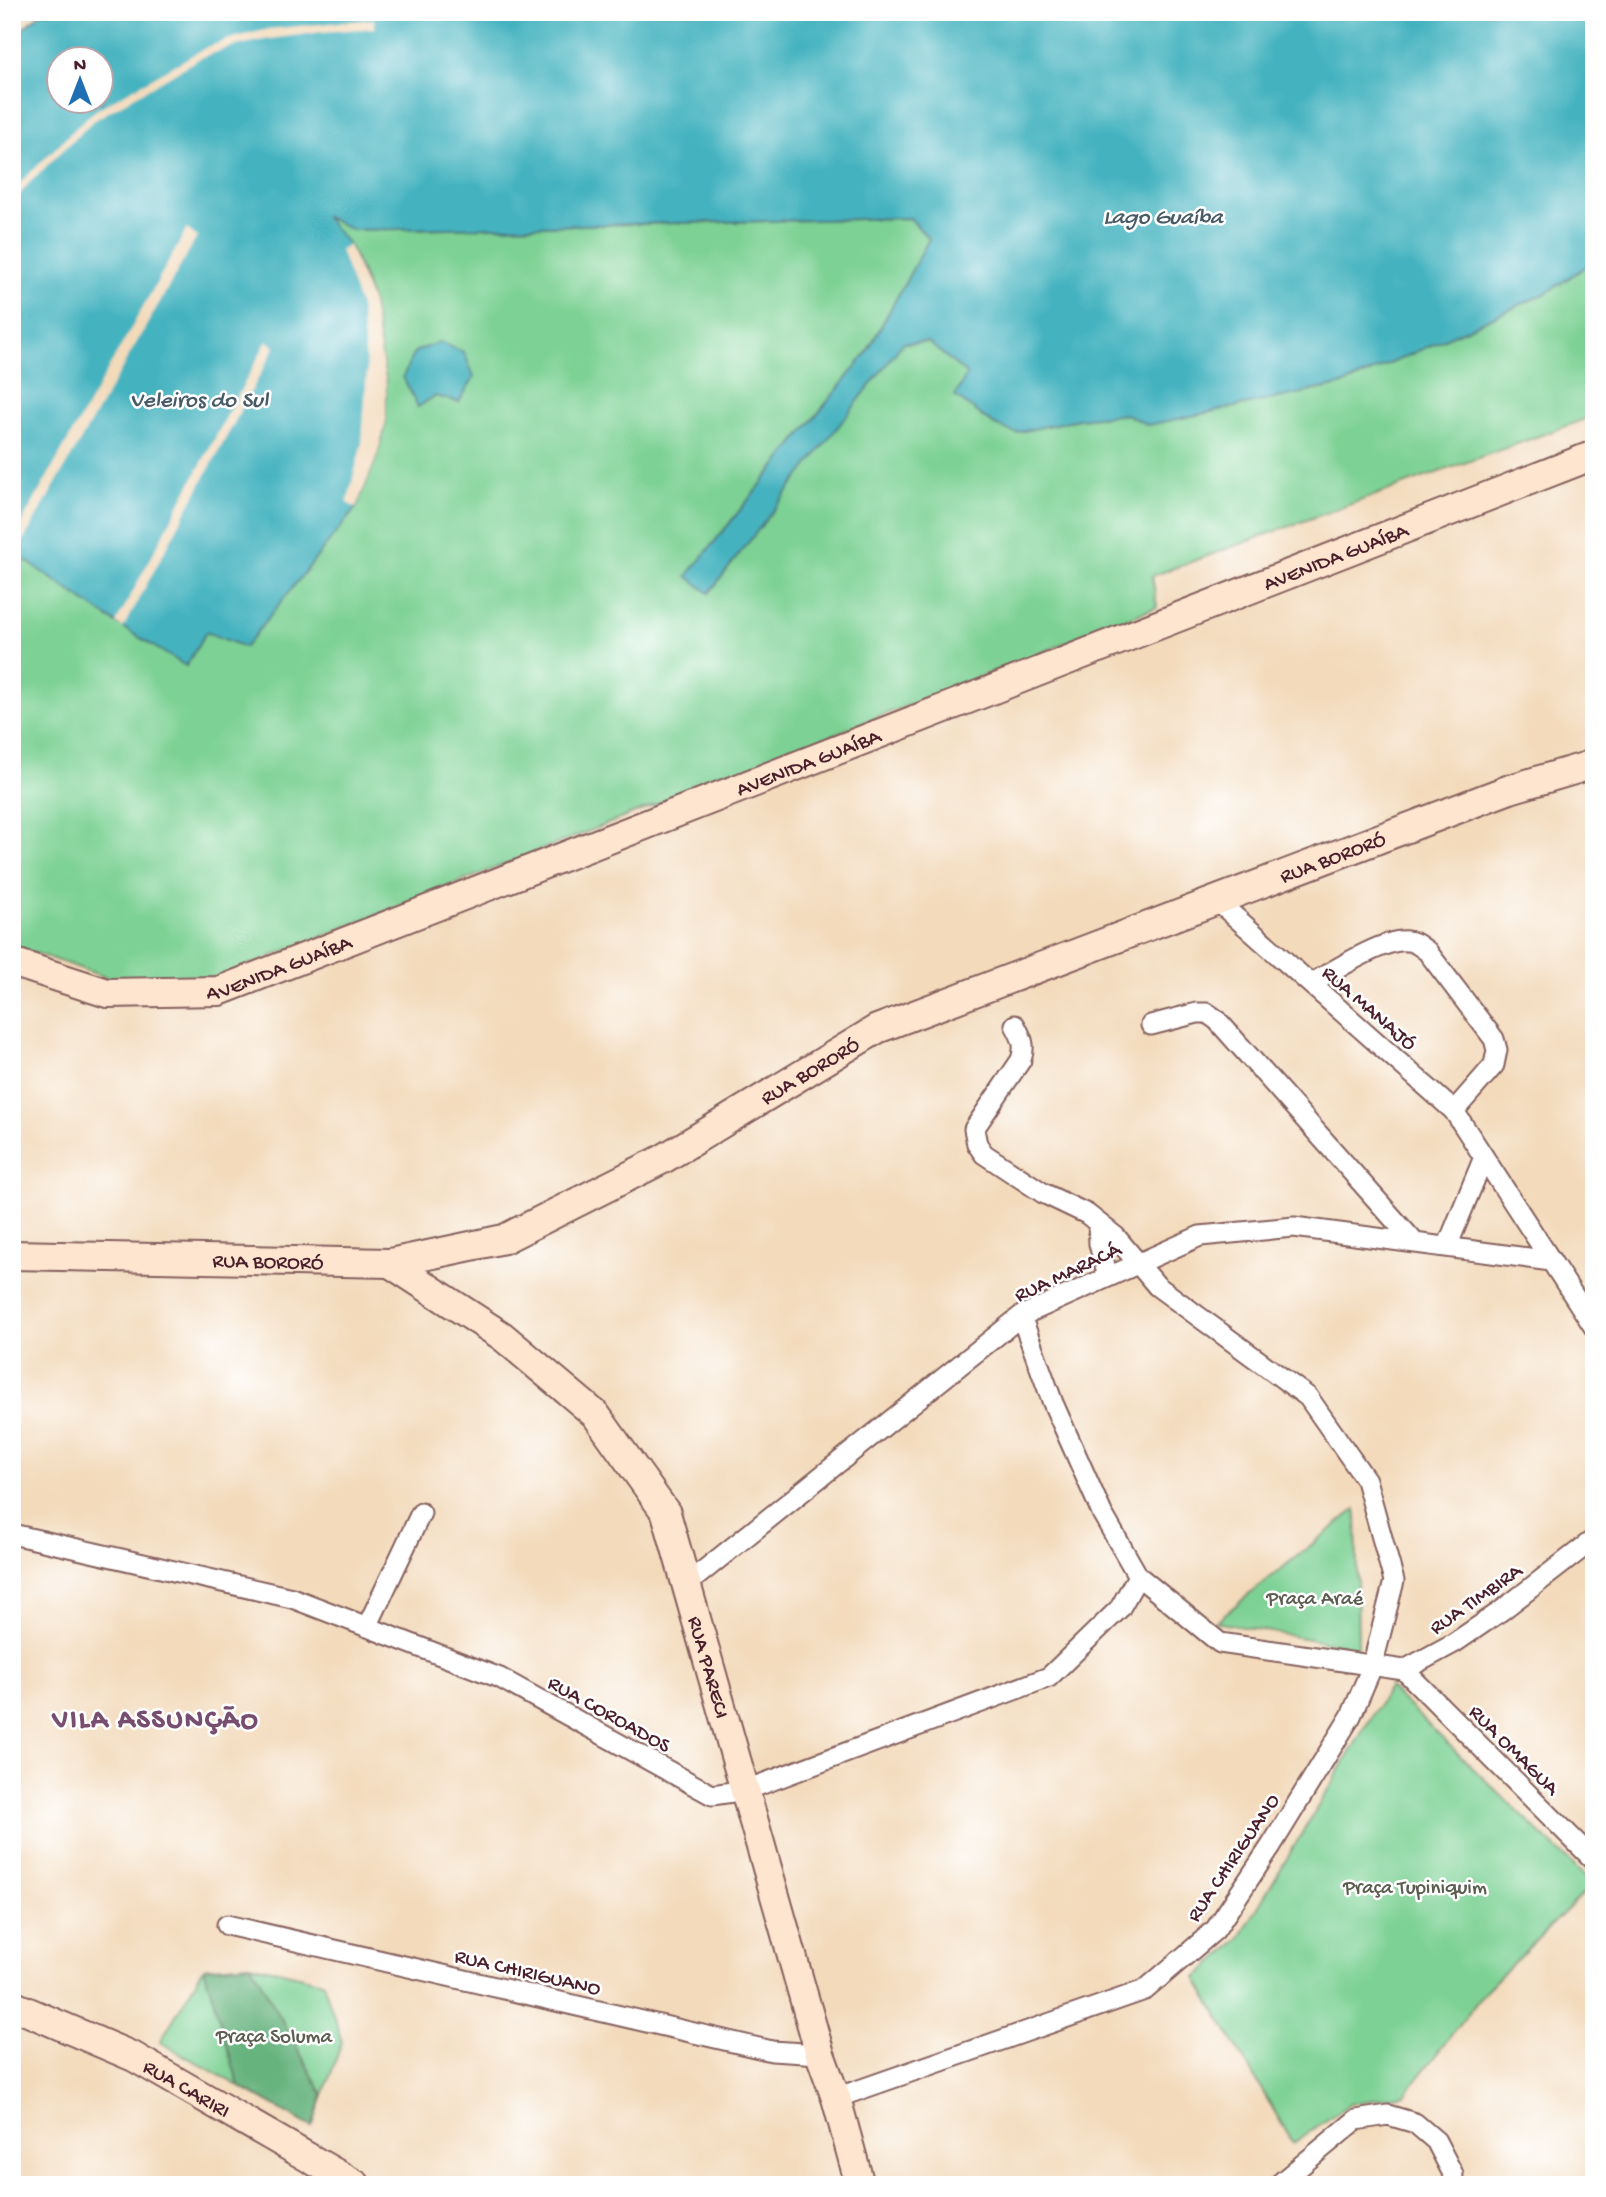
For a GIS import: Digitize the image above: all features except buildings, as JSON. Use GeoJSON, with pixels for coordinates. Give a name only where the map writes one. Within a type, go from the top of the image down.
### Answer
{"type":"FeatureCollection","features":[{"type":"Feature","properties":{"kind":"street","name":"AVENIDA GUAÍBA"},"geometry":{"type":"LineString","coordinates":[[12,962],[107,993],[219,991],[1594,455]]}},
{"type":"Feature","properties":{"kind":"street","name":"RUA BORORÓ"},"geometry":{"type":"LineString","coordinates":[[12,1255],[390,1263],[504,1239],[663,1159],[877,1029],[1510,789],[1594,764]]}},
{"type":"Feature","properties":{"kind":"street","name":"RUA MANAJÓ"},"geometry":{"type":"LineString","coordinates":[[1216,900],[1454,1111],[1594,1326]]}},
{"type":"Feature","properties":{"kind":"street"},"geometry":{"type":"LineString","coordinates":[[1311,984],[1362,954],[1404,940],[1427,951],[1494,1039],[1497,1051],[1494,1065],[1454,1111]]}},
{"type":"Feature","properties":{"kind":"street"},"geometry":{"type":"LineString","coordinates":[[1151,1025],[1197,1013],[1207,1013],[1217,1020],[1415,1243]]}},
{"type":"Feature","properties":{"kind":"street"},"geometry":{"type":"LineString","coordinates":[[1015,1025],[1025,1043],[1024,1051],[1021,1060],[974,1129],[977,1144],[984,1154],[1043,1194],[1087,1214],[1116,1237],[1157,1286],[1308,1397],[1366,1480],[1394,1581],[1372,1667]]}},
{"type":"Feature","properties":{"kind":"street"},"geometry":{"type":"LineString","coordinates":[[1447,1247],[1484,1157]]}},
{"type":"Feature","properties":{"kind":"street"},"geometry":{"type":"LineString","coordinates":[[1098,1223],[1099,1244],[1108,1277]]}},
{"type":"Feature","properties":{"kind":"street","name":"RUA MARACÁ"},"geometry":{"type":"LineString","coordinates":[[687,1584],[1021,1316],[1200,1236],[1294,1227],[1552,1261]]}},
{"type":"Feature","properties":{"kind":"street","name":"RUA PARECI"},"geometry":{"type":"LineString","coordinates":[[390,1263],[502,1336],[596,1415],[666,1513],[860,2185]]}},
{"type":"Feature","properties":{"kind":"street"},"geometry":{"type":"LineString","coordinates":[[1021,1316],[1053,1403],[1101,1513],[1138,1576],[1220,1643],[1404,1670]]}},
{"type":"Feature","properties":{"kind":"street"},"geometry":{"type":"LineString","coordinates":[[367,1627],[421,1513]]}},
{"type":"Feature","properties":{"kind":"street","name":"RUA COROADOS"},"geometry":{"type":"LineString","coordinates":[[12,1534],[292,1598],[500,1678],[712,1795],[746,1790],[1049,1677],[1120,1608],[1138,1576]]}},
{"type":"Feature","properties":{"kind":"street","name":"RUA TIMBIRA"},"geometry":{"type":"LineString","coordinates":[[1404,1670],[1454,1643],[1501,1611],[1594,1539]]}},
{"type":"Feature","properties":{"kind":"street","name":"RUA CHIRIGUANO"},"geometry":{"type":"LineString","coordinates":[[836,2098],[1145,1990],[1215,1930],[1271,1846],[1351,1716],[1372,1667]]}},
{"type":"Feature","properties":{"kind":"street","name":"RUA OMAGUA"},"geometry":{"type":"LineString","coordinates":[[1404,1670],[1594,1860]]}},
{"type":"Feature","properties":{"kind":"street","name":"RUA CHIRIGUANO"},"geometry":{"type":"LineString","coordinates":[[227,1925],[772,2051],[820,2054]]}},
{"type":"Feature","properties":{"kind":"street","name":"RUA CARIRI"},"geometry":{"type":"LineString","coordinates":[[12,2005],[135,2057],[356,2185]]}},
{"type":"Feature","properties":{"kind":"street"},"geometry":{"type":"LineString","coordinates":[[1278,2185],[1356,2120],[1388,2115],[1415,2123],[1436,2141],[1452,2174],[1452,2185]]}},
{"type":"Feature","properties":{"kind":"green space"},"geometry":{"type":"Polygon","coordinates":[[[322,215],[353,230],[910,218],[929,239],[866,354],[687,576],[709,593],[902,343],[928,342],[967,374],[981,416],[1015,433],[1078,419],[1127,414],[1148,425],[1345,384],[1546,293],[1594,261],[1594,416],[1152,576],[1157,607],[217,978],[111,979],[12,945],[12,551],[116,623],[186,665],[206,632],[356,508],[364,485],[386,384],[372,303],[363,275],[349,245],[322,215]]]}},
{"type":"Feature","properties":{"kind":"green space","name":"Praça Araé"},"geometry":{"type":"Polygon","coordinates":[[[1356,1509],[1358,1648],[1215,1622],[1356,1509]]]}},
{"type":"Feature","properties":{"kind":"green space","name":"Praça Tupiniquim"},"geometry":{"type":"Polygon","coordinates":[[[1389,1687],[1593,1884],[1488,1988],[1405,2094],[1350,2104],[1293,2143],[1196,1978],[1239,1939],[1389,1687]]]}},
{"type":"Feature","properties":{"kind":"green space","name":"Praça Soluma"},"geometry":{"type":"Polygon","coordinates":[[[251,1964],[323,1982],[342,2042],[312,2127],[160,2042],[204,1968],[251,1964]]]}},
{"type":"Feature","properties":{"kind":"green space"},"geometry":{"type":"Polygon","coordinates":[[[251,1964],[323,2095],[312,2127],[239,2086],[204,1968],[251,1964]]]}},
{"type":"Feature","properties":{"kind":"water","name":"Lago Guaíba"},"geometry":{"type":"Polygon","coordinates":[[[42,12],[1594,12],[1594,261],[1546,293],[1345,384],[1148,425],[1126,414],[1078,419],[1015,433],[995,425],[955,396],[967,374],[928,342],[903,343],[709,593],[687,576],[866,354],[929,239],[910,218],[353,230],[324,216],[349,245],[372,303],[386,384],[386,421],[377,456],[356,508],[245,647],[206,632],[186,666],[116,623],[12,551],[12,38],[42,12]]]}},
{"type":"Feature","properties":{"kind":"water"},"geometry":{"type":"Polygon","coordinates":[[[439,342],[464,352],[474,377],[459,402],[435,396],[418,407],[403,377],[414,352],[439,342]]]}},
{"type":"Feature","properties":{"kind":"pier"},"geometry":{"type":"Polygon","coordinates":[[[374,19],[374,28],[321,32],[231,47],[200,58],[116,107],[116,98],[207,47],[269,29],[374,19]]]}},
{"type":"Feature","properties":{"kind":"pier"},"geometry":{"type":"Polygon","coordinates":[[[101,116],[29,183],[12,204],[14,189],[86,118],[101,116]]]}},
{"type":"Feature","properties":{"kind":"pier"},"geometry":{"type":"Polygon","coordinates":[[[187,229],[197,237],[16,553],[12,551],[12,540],[187,229]]]}},
{"type":"Feature","properties":{"kind":"pier"},"geometry":{"type":"Polygon","coordinates":[[[349,245],[372,303],[386,384],[386,421],[377,456],[356,508],[347,503],[362,443],[367,371],[360,306],[340,250],[349,245]]]}},
{"type":"Feature","properties":{"kind":"pier"},"geometry":{"type":"Polygon","coordinates":[[[267,341],[275,347],[123,628],[116,623],[267,341]]]}},
{"type":"Feature","properties":{"kind":"district","name":"VILA ASSUNÇÃO"},"geometry":{"type":"Point","coordinates":[156,1717]}},
{"type":"Feature","properties":{"kind":"water label","name":"Veleiros do Sul"},"geometry":{"type":"Point","coordinates":[199,398]}}]}
